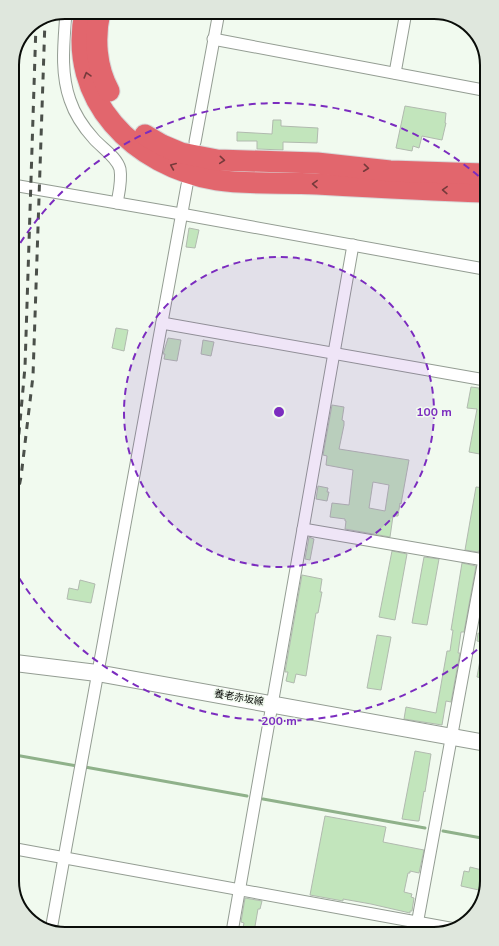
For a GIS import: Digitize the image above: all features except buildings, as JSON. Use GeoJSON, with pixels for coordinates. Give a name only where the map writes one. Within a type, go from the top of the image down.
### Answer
{"type":"FeatureCollection","features":[{"type":"Feature","properties":{"kind":"highway"},"geometry":{"type":"LineString","coordinates":[[84,19],[82,44],[84,64],[89,82],[97,101],[107,117],[125,137],[156,158],[176,167],[216,180],[237,182],[316,184],[390,189],[480,192]]}},
{"type":"Feature","properties":{"kind":"highway"},"geometry":{"type":"LineString","coordinates":[[99,19],[97,52],[107,89],[117,106],[129,122],[144,135],[181,153],[217,160],[317,163],[390,171],[480,174]]}},
{"type":"Feature","properties":{"kind":"main road","name":"養老赤坂線"},"geometry":{"type":"LineString","coordinates":[[19,663],[97,673],[480,742]]}},
{"type":"Feature","properties":{"kind":"street"},"geometry":{"type":"LineString","coordinates":[[66,19],[63,62],[64,82],[70,102],[79,120],[120,168],[121,182],[117,203]]}},
{"type":"Feature","properties":{"kind":"street"},"geometry":{"type":"LineString","coordinates":[[195,142],[217,19]]}},
{"type":"Feature","properties":{"kind":"street"},"geometry":{"type":"LineString","coordinates":[[395,74],[405,19]]}},
{"type":"Feature","properties":{"kind":"street"},"geometry":{"type":"LineString","coordinates":[[213,39],[480,89]]}},
{"type":"Feature","properties":{"kind":"street"},"geometry":{"type":"LineString","coordinates":[[53,925],[97,673],[130,502],[187,185]]}},
{"type":"Feature","properties":{"kind":"street"},"geometry":{"type":"LineString","coordinates":[[19,187],[181,214],[480,268]]}},
{"type":"Feature","properties":{"kind":"street"},"geometry":{"type":"LineString","coordinates":[[233,927],[353,245]]}},
{"type":"Feature","properties":{"kind":"street"},"geometry":{"type":"LineString","coordinates":[[162,323],[334,352],[480,379]]}},
{"type":"Feature","properties":{"kind":"street"},"geometry":{"type":"LineString","coordinates":[[303,529],[480,556]]}},
{"type":"Feature","properties":{"kind":"street"},"geometry":{"type":"LineString","coordinates":[[417,926],[480,583]]}},
{"type":"Feature","properties":{"kind":"street"},"geometry":{"type":"LineString","coordinates":[[19,850],[239,890],[417,926],[430,927]]}},
{"type":"Feature","properties":{"kind":"waterway"},"geometry":{"type":"LineString","coordinates":[[19,756],[77,766]]}},
{"type":"Feature","properties":{"kind":"waterway"},"geometry":{"type":"LineString","coordinates":[[85,767],[247,796]]}},
{"type":"Feature","properties":{"kind":"waterway"},"geometry":{"type":"LineString","coordinates":[[263,799],[425,828]]}},
{"type":"Feature","properties":{"kind":"waterway"},"geometry":{"type":"LineString","coordinates":[[443,831],[480,838]]}},
{"type":"Feature","properties":{"kind":"railway"},"geometry":{"type":"LineString","coordinates":[[19,487],[33,376],[45,24]]}},
{"type":"Feature","properties":{"kind":"railway"},"geometry":{"type":"LineString","coordinates":[[19,433],[25,367],[36,29]]}}]}
